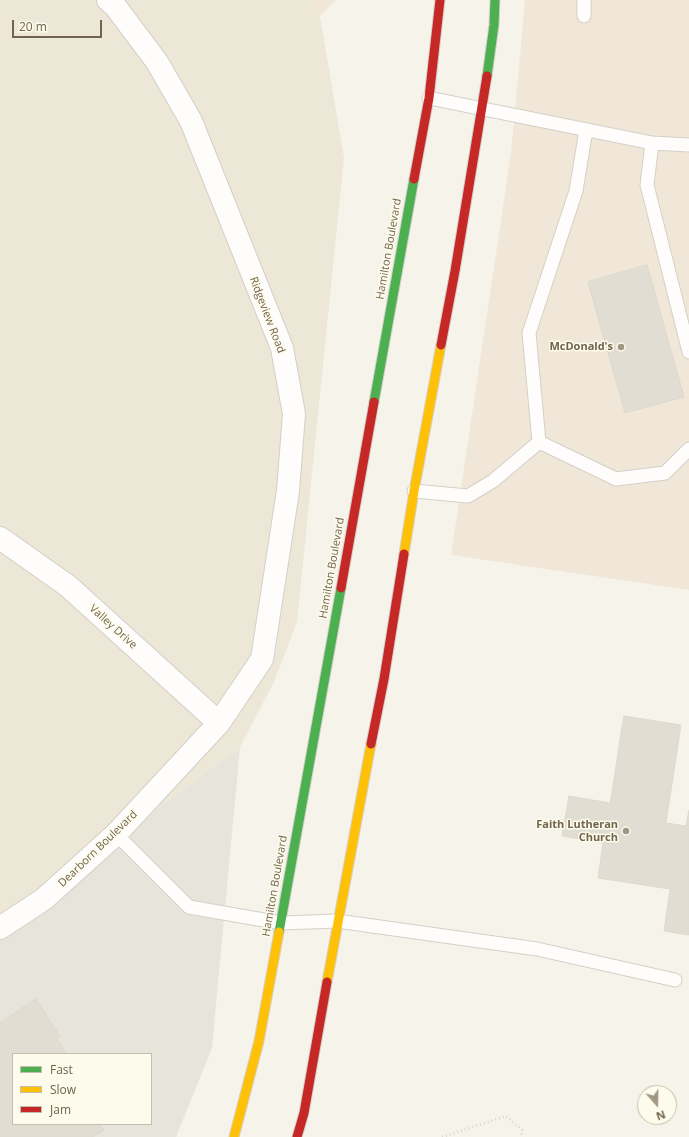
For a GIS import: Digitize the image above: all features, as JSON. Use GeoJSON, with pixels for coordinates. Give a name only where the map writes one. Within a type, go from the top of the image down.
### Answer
{"type":"FeatureCollection","features":[{"type":"Feature","properties":{"kind":"main road","name":"Hamilton Boulevard"},"geometry":{"type":"LineString","coordinates":[[234,1137],[259,1041],[429,98],[440,0]]}},
{"type":"Feature","properties":{"kind":"main road"},"geometry":{"type":"LineString","coordinates":[[297,1137],[304,1113],[337,921],[384,679],[414,491],[455,271],[482,110],[494,25],[495,0]]}},
{"type":"Feature","properties":{"kind":"street","name":"Ridgeview Road"},"geometry":{"type":"LineString","coordinates":[[108,0],[115,6],[157,62],[191,122],[282,348],[294,414],[288,491],[262,659],[219,723]]}},
{"type":"Feature","properties":{"kind":"street","name":"Valley Drive"},"geometry":{"type":"LineString","coordinates":[[0,538],[68,586],[219,723]]}},
{"type":"Feature","properties":{"kind":"street","name":"Dearborn Boulevard"},"geometry":{"type":"LineString","coordinates":[[0,928],[44,899],[116,834],[219,723]]}},
{"type":"Feature","properties":{"kind":"lane"},"geometry":{"type":"LineString","coordinates":[[584,0],[584,16]]}},
{"type":"Feature","properties":{"kind":"lane"},"geometry":{"type":"LineString","coordinates":[[429,98],[482,110],[516,115],[652,143],[689,145]]}},
{"type":"Feature","properties":{"kind":"lane"},"geometry":{"type":"LineString","coordinates":[[539,442],[529,333],[576,191],[586,130]]}},
{"type":"Feature","properties":{"kind":"lane"},"geometry":{"type":"LineString","coordinates":[[652,143],[647,185],[689,352]]}},
{"type":"Feature","properties":{"kind":"lane"},"geometry":{"type":"LineString","coordinates":[[414,491],[468,496],[493,481],[539,442]]}},
{"type":"Feature","properties":{"kind":"lane"},"geometry":{"type":"LineString","coordinates":[[539,442],[616,479],[665,473],[689,449]]}},
{"type":"Feature","properties":{"kind":"lane"},"geometry":{"type":"LineString","coordinates":[[116,834],[190,907],[280,923],[337,921],[536,949],[675,980]]}},
{"type":"Feature","properties":{"kind":"path"},"geometry":{"type":"LineString","coordinates":[[442,1137],[506,1116],[522,1130],[521,1137]]}},
{"type":"Feature","properties":{"kind":"shaded area"},"geometry":{"type":"Polygon","coordinates":[[[0,0],[308,0],[320,16],[344,158],[297,622],[274,682],[240,747],[0,926],[0,0]]]}},
{"type":"Feature","properties":{"kind":"shaded area"},"geometry":{"type":"Polygon","coordinates":[[[308,0],[336,0],[320,16],[308,0]]]}},
{"type":"Feature","properties":{"kind":"shaded area"},"geometry":{"type":"Polygon","coordinates":[[[525,0],[689,0],[689,590],[451,555],[511,153],[525,0]]]}},
{"type":"Feature","properties":{"kind":"shaded area"},"geometry":{"type":"Polygon","coordinates":[[[240,747],[212,1048],[176,1137],[0,1137],[0,926],[240,747]]]}},
{"type":"Feature","properties":{"kind":"building"},"geometry":{"type":"Polygon","coordinates":[[[647,265],[684,397],[625,413],[588,282],[647,265]]]}},
{"type":"Feature","properties":{"kind":"building","name":"Faith Lutheran Church"},"geometry":{"type":"Polygon","coordinates":[[[624,716],[681,725],[666,823],[686,826],[689,810],[689,935],[664,931],[670,889],[598,878],[603,843],[562,836],[569,796],[610,803],[624,716]]]}},
{"type":"Feature","properties":{"kind":"building"},"geometry":{"type":"Polygon","coordinates":[[[36,999],[60,1036],[56,1038],[66,1053],[12,1053],[12,1125],[101,1125],[104,1130],[93,1137],[0,1137],[0,1023],[36,999]]]}},
{"type":"Feature","properties":{"kind":"traffic: fast"},"geometry":{"type":"LineString","coordinates":[[487,76],[494,25],[495,0]]}},
{"type":"Feature","properties":{"kind":"traffic: fast"},"geometry":{"type":"LineString","coordinates":[[374,402],[414,179]]}},
{"type":"Feature","properties":{"kind":"traffic: fast"},"geometry":{"type":"LineString","coordinates":[[279,932],[341,588]]}},
{"type":"Feature","properties":{"kind":"traffic: slow"},"geometry":{"type":"LineString","coordinates":[[404,554],[441,345]]}},
{"type":"Feature","properties":{"kind":"traffic: slow"},"geometry":{"type":"LineString","coordinates":[[327,982],[371,744]]}},
{"type":"Feature","properties":{"kind":"traffic: slow"},"geometry":{"type":"LineString","coordinates":[[234,1137],[259,1041],[279,932]]}},
{"type":"Feature","properties":{"kind":"traffic: jam"},"geometry":{"type":"LineString","coordinates":[[414,179],[429,98],[440,0]]}},
{"type":"Feature","properties":{"kind":"traffic: jam"},"geometry":{"type":"LineString","coordinates":[[441,345],[455,271],[487,76]]}},
{"type":"Feature","properties":{"kind":"traffic: jam"},"geometry":{"type":"LineString","coordinates":[[341,588],[374,402]]}},
{"type":"Feature","properties":{"kind":"traffic: jam"},"geometry":{"type":"LineString","coordinates":[[371,744],[384,679],[404,554]]}},
{"type":"Feature","properties":{"kind":"traffic: jam"},"geometry":{"type":"LineString","coordinates":[[297,1137],[304,1113],[327,982]]}},
{"type":"Feature","properties":{"kind":"place","name":"McDonald's"},"geometry":{"type":"Point","coordinates":[621,347]}},
{"type":"Feature","properties":{"kind":"place","name":"Faith Lutheran Church"},"geometry":{"type":"Point","coordinates":[626,831]}}]}
